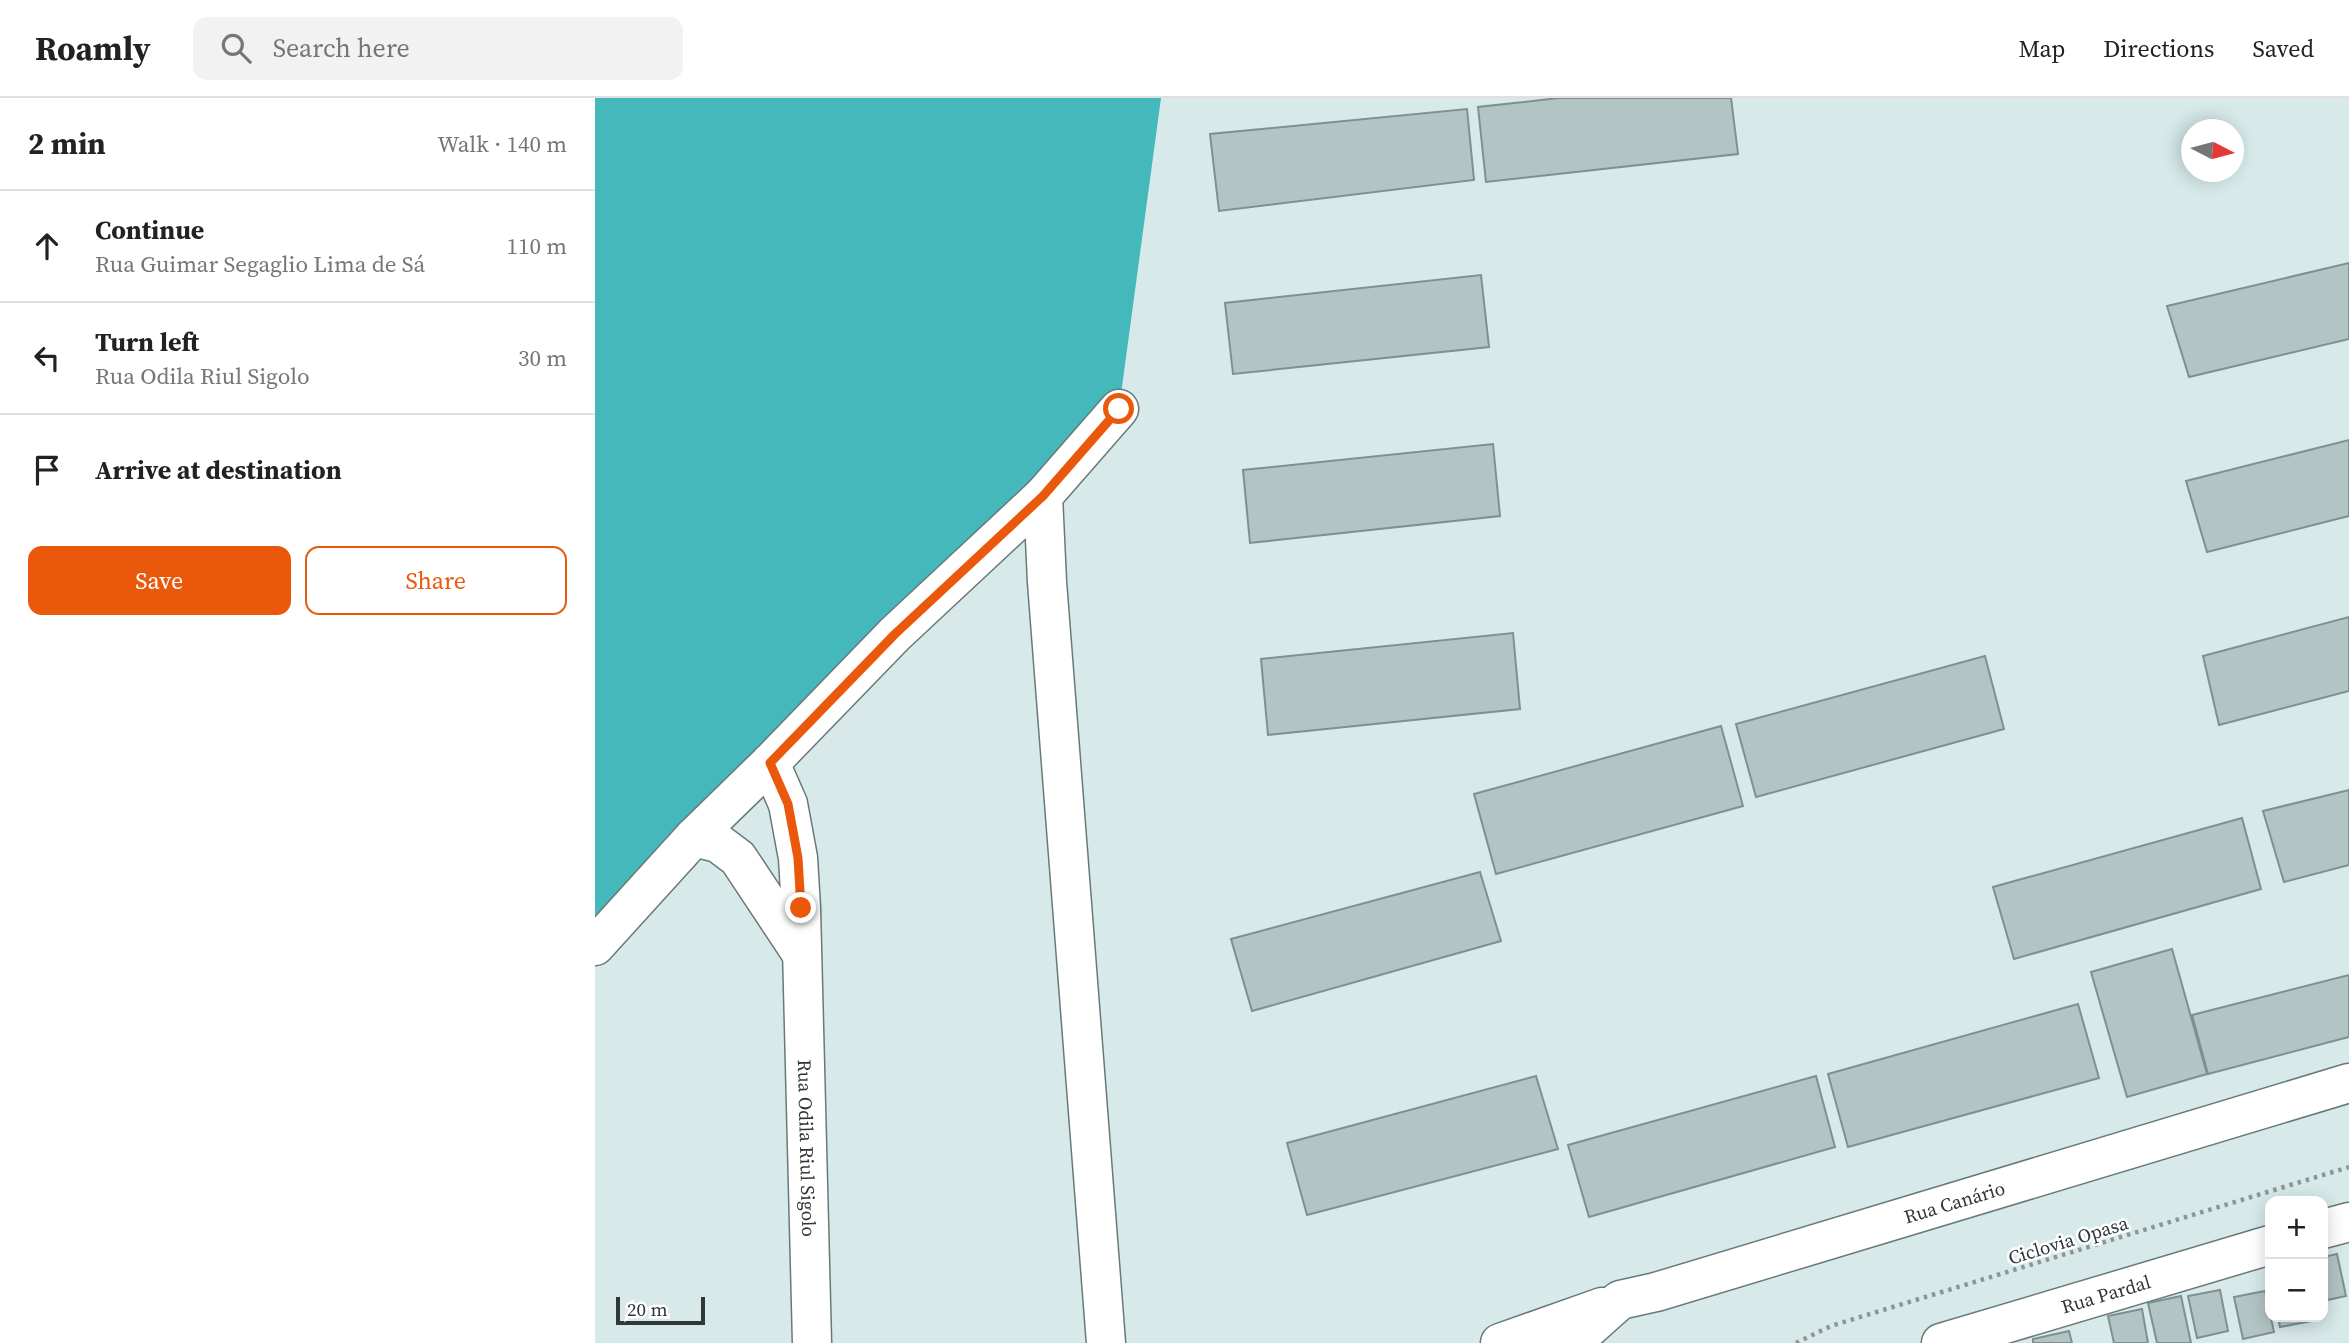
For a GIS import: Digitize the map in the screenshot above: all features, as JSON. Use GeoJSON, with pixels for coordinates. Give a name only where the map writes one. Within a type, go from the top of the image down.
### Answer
{"type":"FeatureCollection","features":[{"type":"Feature","properties":{"kind":"street"},"geometry":{"type":"LineString","coordinates":[[595,946],[694,837],[895,634],[1043,496],[1119,409]]}},
{"type":"Feature","properties":{"kind":"street"},"geometry":{"type":"LineString","coordinates":[[1043,496],[1047,582],[1106,1343]]}},
{"type":"Feature","properties":{"kind":"street","name":"Rua Odila Riul Sigolo"},"geometry":{"type":"LineString","coordinates":[[770,763],[788,804],[798,858],[812,1343]]}},
{"type":"Feature","properties":{"kind":"street"},"geometry":{"type":"LineString","coordinates":[[694,837],[718,843],[738,858],[801,953]]}},
{"type":"Feature","properties":{"kind":"street","name":"Rua Canário"},"geometry":{"type":"LineString","coordinates":[[1572,1343],[1620,1300],[1656,1292],[2349,1083]]}},
{"type":"Feature","properties":{"kind":"street"},"geometry":{"type":"LineString","coordinates":[[2328,1228],[2349,1222]]}},
{"type":"Feature","properties":{"kind":"street","name":"Rua Pardal"},"geometry":{"type":"LineString","coordinates":[[1941,1343],[2265,1246]]}},
{"type":"Feature","properties":{"kind":"street"},"geometry":{"type":"LineString","coordinates":[[1500,1343],[1620,1300]]}},
{"type":"Feature","properties":{"kind":"path","name":"Ciclovia Opasa"},"geometry":{"type":"LineString","coordinates":[[1796,1343],[1831,1326],[2349,1167]]}},
{"type":"Feature","properties":{"kind":"shaded area"},"geometry":{"type":"Polygon","coordinates":[[[595,98],[1161,98],[1119,409],[595,949],[595,98]]]}},
{"type":"Feature","properties":{"kind":"building"},"geometry":{"type":"Polygon","coordinates":[[[1559,98],[1731,98],[1738,154],[1486,182],[1478,107],[1559,98]]]}},
{"type":"Feature","properties":{"kind":"building"},"geometry":{"type":"Polygon","coordinates":[[[1467,109],[1474,180],[1219,211],[1210,134],[1467,109]]]}},
{"type":"Feature","properties":{"kind":"building"},"geometry":{"type":"Polygon","coordinates":[[[2349,263],[2349,339],[2189,377],[2167,306],[2349,263]]]}},
{"type":"Feature","properties":{"kind":"building"},"geometry":{"type":"Polygon","coordinates":[[[1481,275],[1489,347],[1233,374],[1225,303],[1481,275]]]}},
{"type":"Feature","properties":{"kind":"building"},"geometry":{"type":"Polygon","coordinates":[[[2349,440],[2349,516],[2207,552],[2186,481],[2349,440]]]}},
{"type":"Feature","properties":{"kind":"building"},"geometry":{"type":"Polygon","coordinates":[[[1493,444],[1500,516],[1250,543],[1243,470],[1493,444]]]}},
{"type":"Feature","properties":{"kind":"building"},"geometry":{"type":"Polygon","coordinates":[[[2349,617],[2349,691],[2219,725],[2203,656],[2349,617]]]}},
{"type":"Feature","properties":{"kind":"building"},"geometry":{"type":"Polygon","coordinates":[[[1513,633],[1520,709],[1268,735],[1261,659],[1513,633]]]}},
{"type":"Feature","properties":{"kind":"building"},"geometry":{"type":"Polygon","coordinates":[[[1985,656],[2004,729],[1756,797],[1736,724],[1985,656]]]}},
{"type":"Feature","properties":{"kind":"building"},"geometry":{"type":"Polygon","coordinates":[[[1721,726],[1743,806],[1496,874],[1474,794],[1721,726]]]}},
{"type":"Feature","properties":{"kind":"building"},"geometry":{"type":"Polygon","coordinates":[[[2349,790],[2349,865],[2284,882],[2263,811],[2349,790]]]}},
{"type":"Feature","properties":{"kind":"building"},"geometry":{"type":"Polygon","coordinates":[[[2242,818],[2261,889],[2014,959],[1993,887],[2242,818]]]}},
{"type":"Feature","properties":{"kind":"building"},"geometry":{"type":"Polygon","coordinates":[[[1480,872],[1501,941],[1252,1011],[1231,939],[1480,872]]]}},
{"type":"Feature","properties":{"kind":"building"},"geometry":{"type":"Polygon","coordinates":[[[2172,949],[2207,1074],[2127,1097],[2091,972],[2172,949]]]}},
{"type":"Feature","properties":{"kind":"building"},"geometry":{"type":"Polygon","coordinates":[[[2349,975],[2349,1037],[2208,1074],[2192,1015],[2349,975]]]}},
{"type":"Feature","properties":{"kind":"building"},"geometry":{"type":"Polygon","coordinates":[[[2078,1004],[2099,1078],[1848,1147],[1828,1074],[2078,1004]]]}},
{"type":"Feature","properties":{"kind":"building"},"geometry":{"type":"Polygon","coordinates":[[[1536,1076],[1558,1149],[1307,1215],[1287,1143],[1536,1076]]]}},
{"type":"Feature","properties":{"kind":"building"},"geometry":{"type":"Polygon","coordinates":[[[1816,1076],[1835,1147],[1589,1217],[1568,1145],[1816,1076]]]}},
{"type":"Feature","properties":{"kind":"building"},"geometry":{"type":"Polygon","coordinates":[[[2337,1254],[2346,1296],[2328,1300],[2328,1259],[2328,1256],[2337,1254]]]}},
{"type":"Feature","properties":{"kind":"building"},"geometry":{"type":"Polygon","coordinates":[[[2220,1290],[2228,1331],[2197,1338],[2188,1296],[2220,1290]]]}},
{"type":"Feature","properties":{"kind":"building"},"geometry":{"type":"Polygon","coordinates":[[[2265,1291],[2265,1322],[2272,1322],[2274,1332],[2243,1339],[2234,1297],[2265,1291]]]}},
{"type":"Feature","properties":{"kind":"building"},"geometry":{"type":"Polygon","coordinates":[[[2181,1296],[2191,1343],[2157,1343],[2148,1303],[2181,1296]]]}},
{"type":"Feature","properties":{"kind":"building"},"geometry":{"type":"Polygon","coordinates":[[[2142,1309],[2148,1343],[2114,1343],[2108,1316],[2142,1309]]]}},
{"type":"Feature","properties":{"kind":"building"},"geometry":{"type":"Polygon","coordinates":[[[2279,1322],[2307,1322],[2280,1327],[2279,1322]]]}},
{"type":"Feature","properties":{"kind":"building"},"geometry":{"type":"Polygon","coordinates":[[[2069,1331],[2072,1343],[2033,1343],[2033,1339],[2069,1331]]]}},
{"type":"Feature","properties":{"kind":"route"},"geometry":{"type":"LineString","coordinates":[[801,908],[798,858],[788,804],[770,763],[895,634],[1043,496],[1119,409]]}}]}
